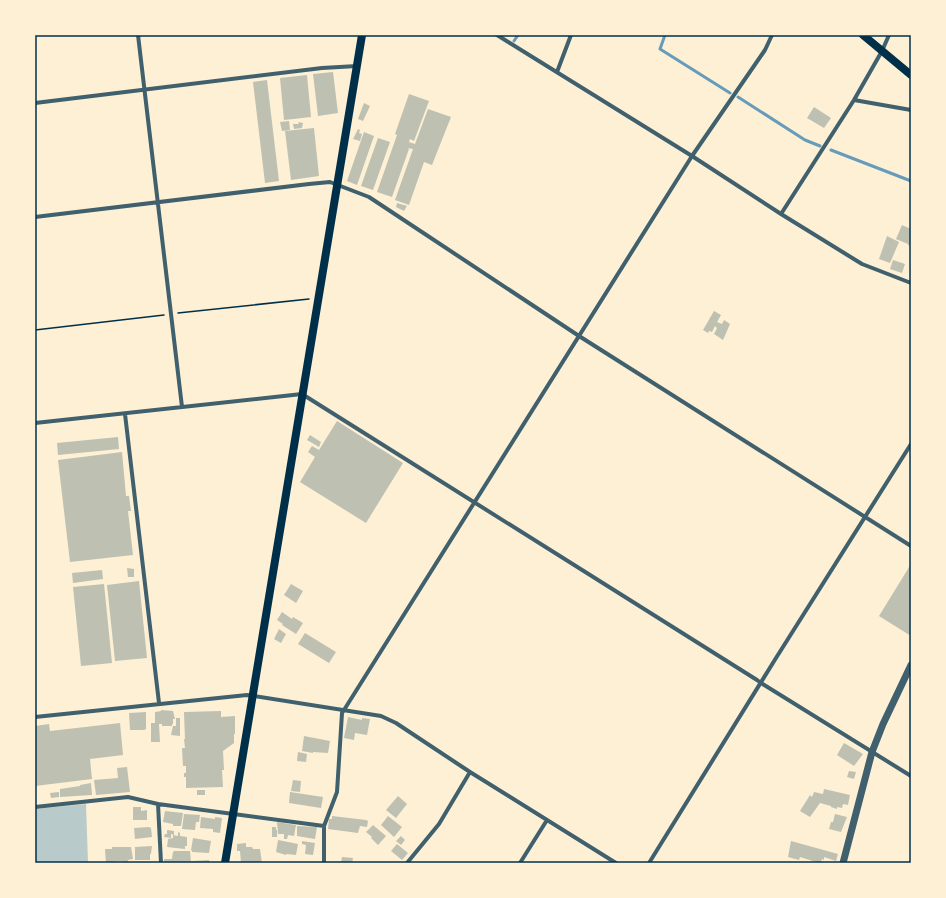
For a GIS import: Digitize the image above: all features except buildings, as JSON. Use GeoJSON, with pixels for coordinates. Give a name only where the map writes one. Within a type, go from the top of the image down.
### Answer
{"type":"FeatureCollection","features":[{"type":"Feature","properties":{"kind":"main road"},"geometry":{"type":"LineString","coordinates":[[225,863],[336,184],[362,35]]}},
{"type":"Feature","properties":{"kind":"main road"},"geometry":{"type":"LineString","coordinates":[[863,35],[911,75]]}},
{"type":"Feature","properties":{"kind":"street"},"geometry":{"type":"LineString","coordinates":[[138,35],[182,407]]}},
{"type":"Feature","properties":{"kind":"street"},"geometry":{"type":"LineString","coordinates":[[497,35],[862,264],[911,283]]}},
{"type":"Feature","properties":{"kind":"street"},"geometry":{"type":"LineString","coordinates":[[557,72],[571,35]]}},
{"type":"Feature","properties":{"kind":"street"},"geometry":{"type":"LineString","coordinates":[[324,863],[324,826],[337,792],[342,713],[692,156],[765,50],[772,35]]}},
{"type":"Feature","properties":{"kind":"street"},"geometry":{"type":"LineString","coordinates":[[781,214],[854,100],[882,51],[889,35]]}},
{"type":"Feature","properties":{"kind":"street"},"geometry":{"type":"LineString","coordinates":[[35,103],[144,91],[322,68],[356,66]]}},
{"type":"Feature","properties":{"kind":"street"},"geometry":{"type":"LineString","coordinates":[[854,100],[911,110]]}},
{"type":"Feature","properties":{"kind":"street"},"geometry":{"type":"LineString","coordinates":[[35,217],[309,184],[330,182],[336,184],[369,197],[578,336],[911,546]]}},
{"type":"Feature","properties":{"kind":"street"},"geometry":{"type":"LineString","coordinates":[[35,423],[302,394],[474,501],[757,680],[761,684],[911,776]]}},
{"type":"Feature","properties":{"kind":"street"},"geometry":{"type":"LineString","coordinates":[[125,414],[159,703]]}},
{"type":"Feature","properties":{"kind":"street"},"geometry":{"type":"LineString","coordinates":[[649,863],[911,444]]}},
{"type":"Feature","properties":{"kind":"street"},"geometry":{"type":"LineString","coordinates":[[843,863],[872,752],[883,724],[911,665]]}},
{"type":"Feature","properties":{"kind":"street"},"geometry":{"type":"LineString","coordinates":[[35,717],[240,695],[253,695],[381,716],[388,718],[470,772],[616,863]]}},
{"type":"Feature","properties":{"kind":"street"},"geometry":{"type":"LineString","coordinates":[[407,863],[439,824],[470,772]]}},
{"type":"Feature","properties":{"kind":"street"},"geometry":{"type":"LineString","coordinates":[[35,807],[128,797],[158,804],[324,826]]}},
{"type":"Feature","properties":{"kind":"street"},"geometry":{"type":"LineString","coordinates":[[158,804],[161,863]]}},
{"type":"Feature","properties":{"kind":"street"},"geometry":{"type":"LineString","coordinates":[[520,863],[547,820]]}},
{"type":"Feature","properties":{"kind":"shaded area"},"geometry":{"type":"Polygon","coordinates":[[[86,804],[88,863],[35,863],[35,809],[86,804]]]}},
{"type":"Feature","properties":{"kind":"waterway"},"geometry":{"type":"LineString","coordinates":[[514,41],[518,35]]}},
{"type":"Feature","properties":{"kind":"waterway"},"geometry":{"type":"LineString","coordinates":[[665,35],[660,49],[730,93]]}},
{"type":"Feature","properties":{"kind":"waterway"},"geometry":{"type":"LineString","coordinates":[[738,97],[805,140],[820,146]]}},
{"type":"Feature","properties":{"kind":"waterway"},"geometry":{"type":"LineString","coordinates":[[831,150],[911,181]]}}]}
